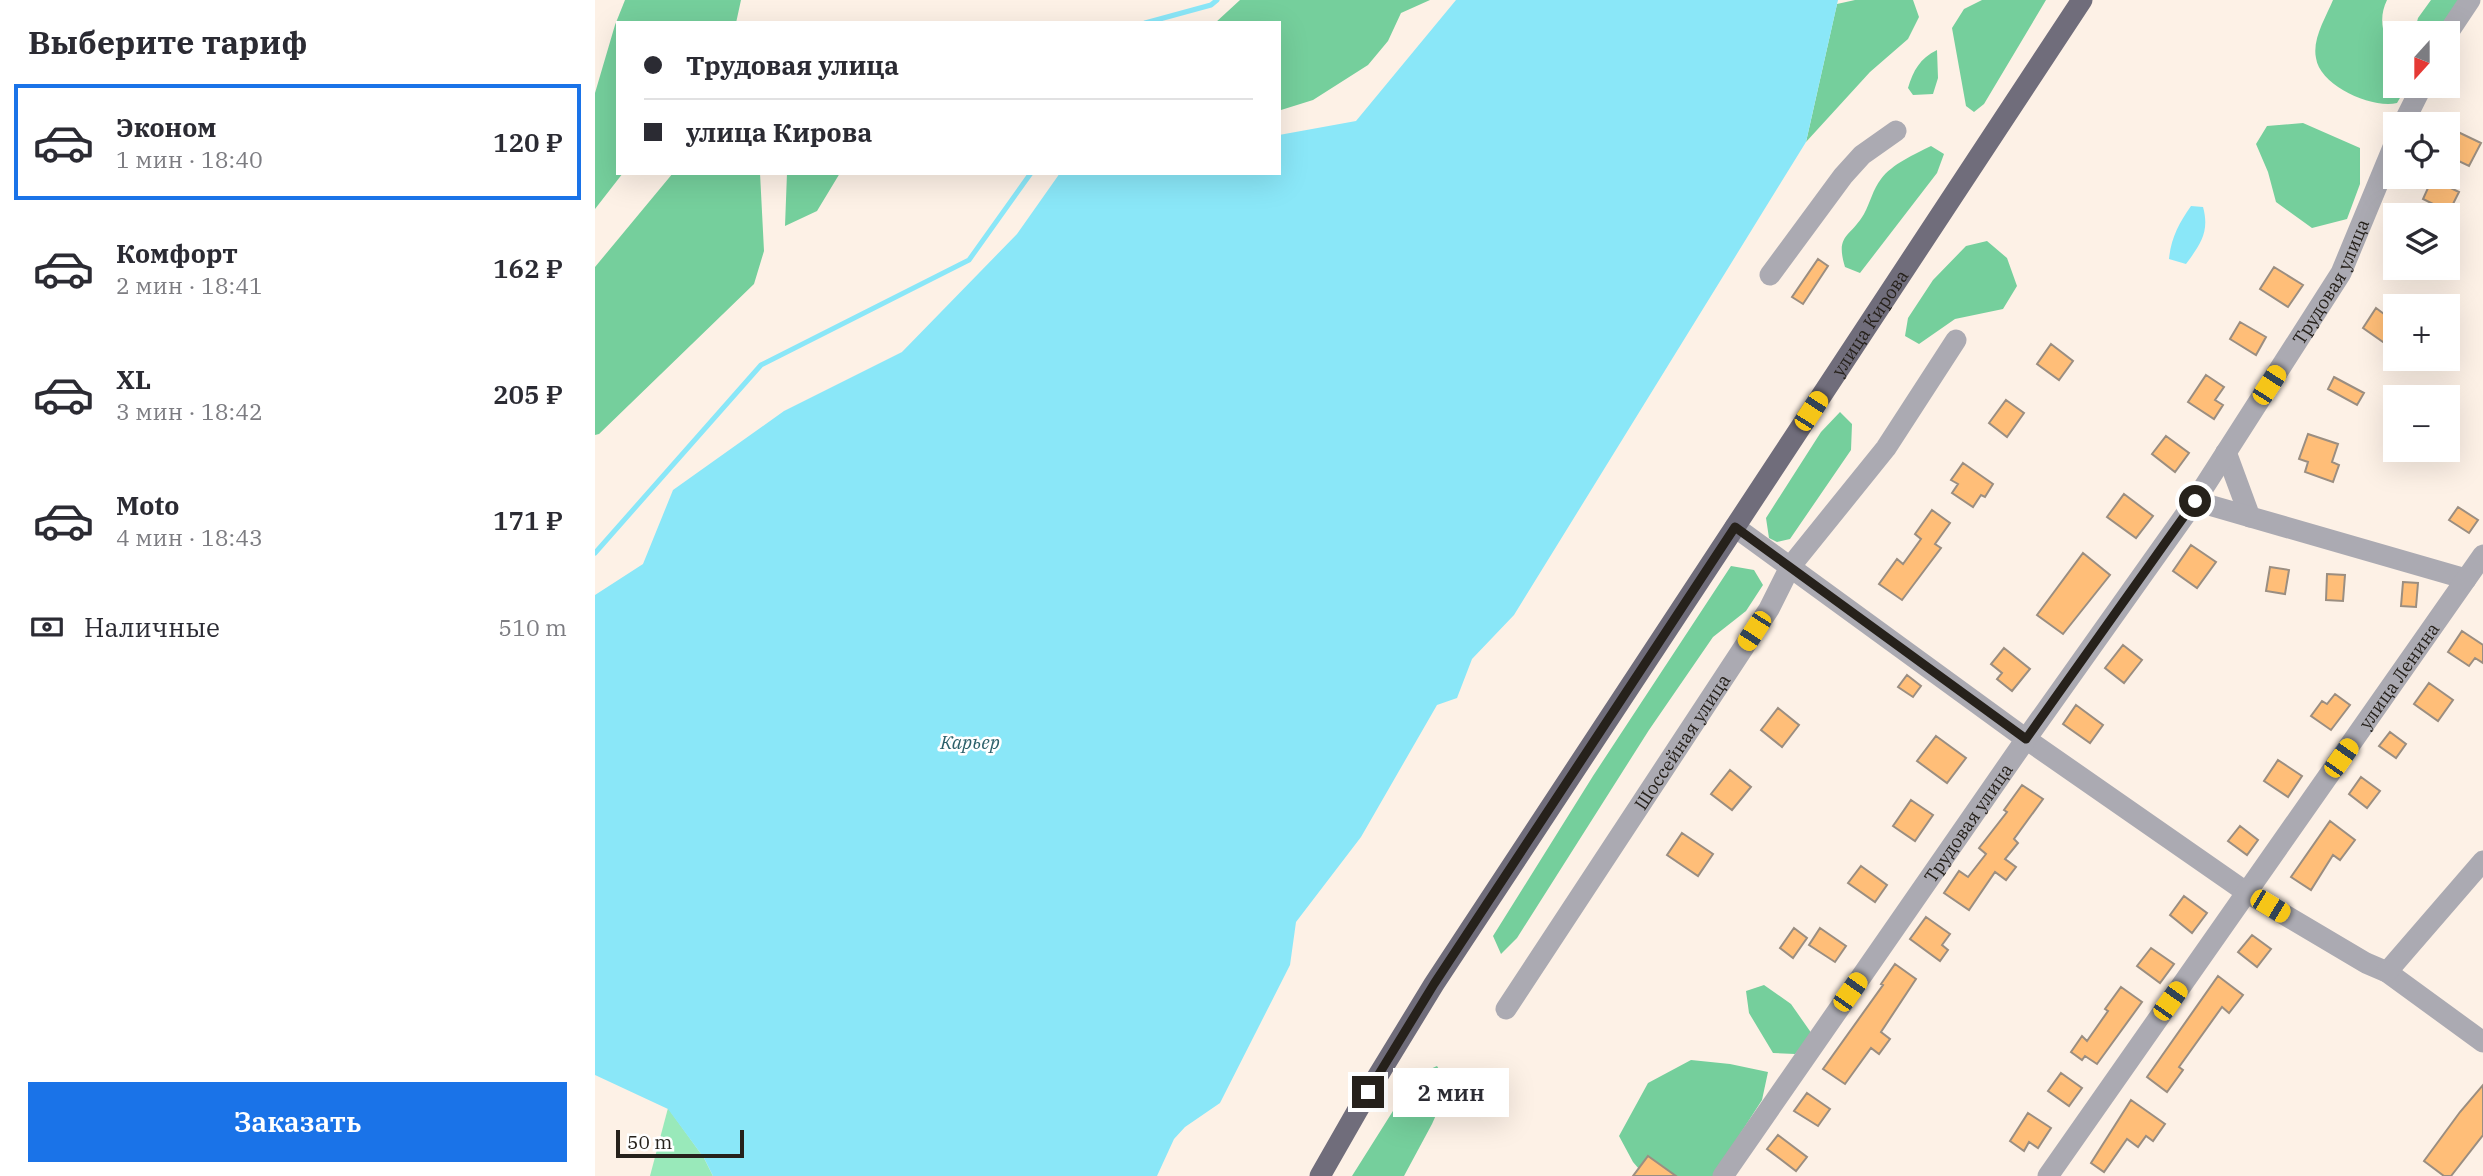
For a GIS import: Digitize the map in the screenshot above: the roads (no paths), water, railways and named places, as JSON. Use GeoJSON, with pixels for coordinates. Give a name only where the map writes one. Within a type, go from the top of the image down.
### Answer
{"type":"FeatureCollection","features":[{"type":"Feature","properties":{"kind":"main road","name":"улица Кирова"},"geometry":{"type":"LineString","coordinates":[[1320,1176],[1434,984],[2082,0]]}},
{"type":"Feature","properties":{"kind":"street"},"geometry":{"type":"LineString","coordinates":[[2456,21],[2470,0]]}},
{"type":"Feature","properties":{"kind":"street"},"geometry":{"type":"LineString","coordinates":[[1770,275],[1843,176],[1862,155],[1896,131]]}},
{"type":"Feature","properties":{"kind":"street","name":"Трудовая улица"},"geometry":{"type":"LineString","coordinates":[[1723,1176],[2026,739],[2195,501],[2341,273],[2383,171]]}},
{"type":"Feature","properties":{"kind":"street","name":"Шоссейная улица"},"geometry":{"type":"LineString","coordinates":[[1506,1009],[1769,609],[1790,567],[1886,448],[1956,340]]}},
{"type":"Feature","properties":{"kind":"street"},"geometry":{"type":"LineString","coordinates":[[2226,452],[2250,517]]}},
{"type":"Feature","properties":{"kind":"street"},"geometry":{"type":"LineString","coordinates":[[2195,501],[2466,579]]}},
{"type":"Feature","properties":{"kind":"street"},"geometry":{"type":"LineString","coordinates":[[1735,527],[2026,739],[2246,892],[2387,972],[2483,1042]]}},
{"type":"Feature","properties":{"kind":"street","name":"улица Ленина"},"geometry":{"type":"LineString","coordinates":[[2048,1176],[2483,555]]}},
{"type":"Feature","properties":{"kind":"street"},"geometry":{"type":"LineString","coordinates":[[2387,972],[2483,861]]}},
{"type":"Feature","properties":{"kind":"water","name":"Карьер"},"geometry":{"type":"Polygon","coordinates":[[[1456,0],[1838,0],[1806,142],[1514,615],[1472,659],[1457,698],[1437,705],[1361,837],[1296,922],[1290,965],[1220,1103],[1185,1127],[1174,1139],[1157,1176],[713,1176],[704,1158],[668,1109],[595,1075],[595,595],[643,564],[673,490],[784,411],[902,352],[1017,234],[1059,175],[1281,175],[1281,135],[1356,121],[1456,0]]]}},
{"type":"Feature","properties":{"kind":"water"},"geometry":{"type":"Polygon","coordinates":[[[2191,206],[2203,207],[2205,224],[2199,244],[2186,264],[2169,259],[2176,231],[2191,206]]]}},
{"type":"Feature","properties":{"kind":"waterway"},"geometry":{"type":"LineString","coordinates":[[1152,21],[1211,5],[1217,0]]}},
{"type":"Feature","properties":{"kind":"waterway"},"geometry":{"type":"LineString","coordinates":[[595,553],[761,365],[969,260],[1030,175]]}}]}
